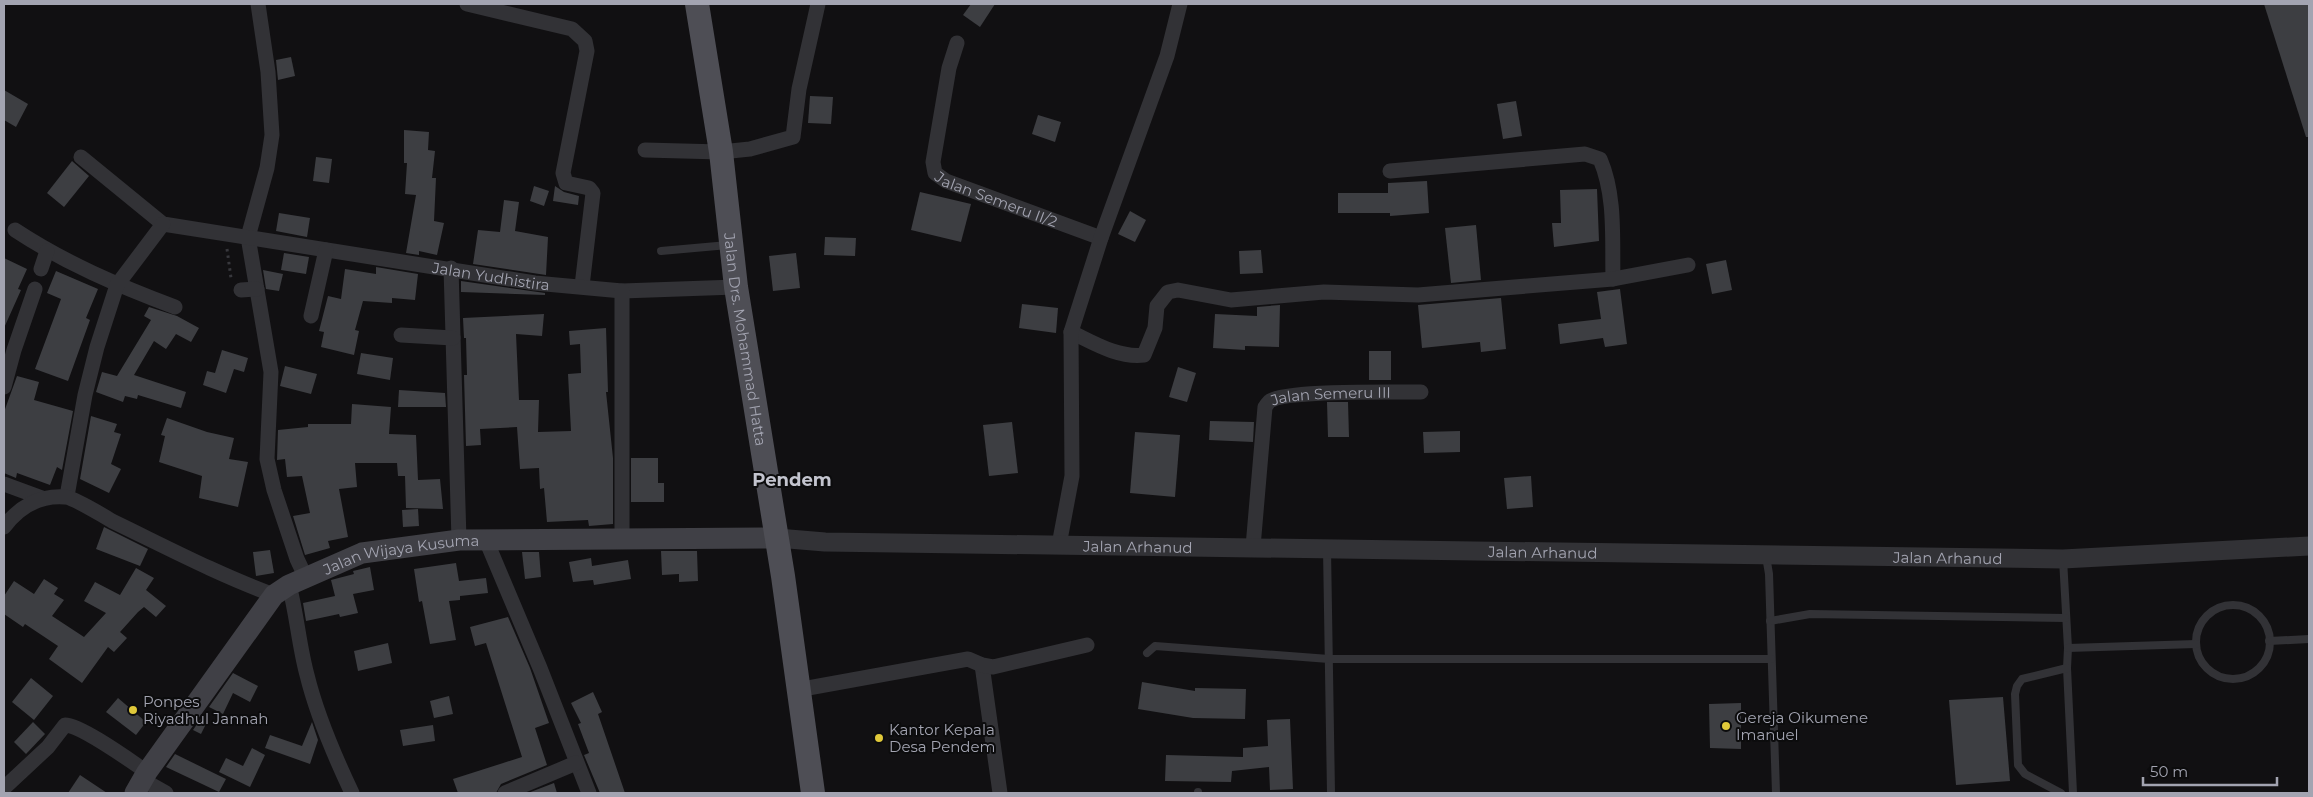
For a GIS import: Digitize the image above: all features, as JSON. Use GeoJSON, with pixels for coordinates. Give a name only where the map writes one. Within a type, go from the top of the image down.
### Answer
{"type":"FeatureCollection","features":[{"type":"Feature","properties":{"kind":"main road","name":"Jalan Drs. Mohammad Hatta"},"geometry":{"type":"LineString","coordinates":[[698,4],[721,152],[736,287],[777,538],[798,690],[809,792]]}},
{"type":"Feature","properties":{"kind":"main road","name":"Jalan Wijaya Kusuma"},"geometry":{"type":"LineString","coordinates":[[293,584],[362,553],[459,540],[777,538]]}},
{"type":"Feature","properties":{"kind":"main road"},"geometry":{"type":"LineString","coordinates":[[142,782],[293,584]]}},
{"type":"Feature","properties":{"kind":"street"},"geometry":{"type":"LineString","coordinates":[[258,4],[268,72],[272,135],[267,168],[237,235],[271,372],[267,459],[274,490],[297,559],[293,584],[306,674],[315,705],[352,793]]}},
{"type":"Feature","properties":{"kind":"street"},"geometry":{"type":"LineString","coordinates":[[467,4],[572,28],[585,41],[587,51],[563,173],[566,183],[588,188],[593,193],[582,286]]}},
{"type":"Feature","properties":{"kind":"street"},"geometry":{"type":"LineString","coordinates":[[646,150],[721,152],[750,149],[793,137],[799,89],[818,4]]}},
{"type":"Feature","properties":{"kind":"street"},"geometry":{"type":"LineString","coordinates":[[1059,545],[1072,476],[1071,332],[1101,238],[1167,56],[1180,4]]}},
{"type":"Feature","properties":{"kind":"street","name":"Jalan Semeru II/2"},"geometry":{"type":"LineString","coordinates":[[957,43],[949,68],[932,162],[935,172],[946,181],[1101,238]]}},
{"type":"Feature","properties":{"kind":"street"},"geometry":{"type":"LineString","coordinates":[[1390,171],[1585,154],[1600,159],[1608,177],[1613,279]]}},
{"type":"Feature","properties":{"kind":"street"},"geometry":{"type":"LineString","coordinates":[[68,496],[85,395],[97,347],[117,285],[163,224],[81,157]]}},
{"type":"Feature","properties":{"kind":"street","name":"Jalan Yudhistira"},"geometry":{"type":"LineString","coordinates":[[163,224],[451,268],[535,283],[622,291],[736,287]]}},
{"type":"Feature","properties":{"kind":"street"},"geometry":{"type":"LineString","coordinates":[[15,230],[47,252],[117,285],[175,307]]}},
{"type":"Feature","properties":{"kind":"street"},"geometry":{"type":"LineString","coordinates":[[311,316],[326,250]]}},
{"type":"Feature","properties":{"kind":"street"},"geometry":{"type":"LineString","coordinates":[[41,269],[47,252]]}},
{"type":"Feature","properties":{"kind":"street"},"geometry":{"type":"LineString","coordinates":[[1071,332],[1110,350],[1130,356],[1144,355],[1155,328],[1157,306],[1168,292],[1178,290],[1232,300],[1324,292],[1418,295],[1613,279],[1688,265]]}},
{"type":"Feature","properties":{"kind":"street"},"geometry":{"type":"LineString","coordinates":[[451,268],[459,540]]}},
{"type":"Feature","properties":{"kind":"street"},"geometry":{"type":"LineString","coordinates":[[4,388],[14,350],[35,289]]}},
{"type":"Feature","properties":{"kind":"street"},"geometry":{"type":"LineString","coordinates":[[622,291],[622,540]]}},
{"type":"Feature","properties":{"kind":"street"},"geometry":{"type":"LineString","coordinates":[[401,335],[453,338]]}},
{"type":"Feature","properties":{"kind":"street","name":"Jalan Semeru III"},"geometry":{"type":"LineString","coordinates":[[1253,547],[1265,407],[1270,401],[1280,397],[1324,393],[1421,392]]}},
{"type":"Feature","properties":{"kind":"street"},"geometry":{"type":"LineString","coordinates":[[4,484],[42,498]]}},
{"type":"Feature","properties":{"kind":"street"},"geometry":{"type":"LineString","coordinates":[[4,527],[20,510],[42,498],[68,496],[184,556],[244,584],[293,584]]}},
{"type":"Feature","properties":{"kind":"street","name":"Jalan Arhanud"},"geometry":{"type":"LineString","coordinates":[[777,538],[825,542],[2063,559],[2309,546]]}},
{"type":"Feature","properties":{"kind":"street"},"geometry":{"type":"LineString","coordinates":[[486,540],[540,668],[576,764],[589,793]]}},
{"type":"Feature","properties":{"kind":"street"},"geometry":{"type":"LineString","coordinates":[[798,690],[968,659],[993,667],[1087,646]]}},
{"type":"Feature","properties":{"kind":"street"},"geometry":{"type":"LineString","coordinates":[[982,665],[1000,793]]}},
{"type":"Feature","properties":{"kind":"street"},"geometry":{"type":"LineString","coordinates":[[4,788],[48,747],[65,725],[86,733],[142,782],[166,793]]}},
{"type":"Feature","properties":{"kind":"street"},"geometry":{"type":"LineString","coordinates":[[505,793],[576,764]]}},
{"type":"Feature","properties":{"kind":"lane"},"geometry":{"type":"LineString","coordinates":[[661,251],[731,245]]}},
{"type":"Feature","properties":{"kind":"lane"},"geometry":{"type":"LineString","coordinates":[[1327,548],[1332,793]]}},
{"type":"Feature","properties":{"kind":"lane"},"geometry":{"type":"LineString","coordinates":[[1766,555],[1769,574],[1776,793]]}},
{"type":"Feature","properties":{"kind":"lane"},"geometry":{"type":"LineString","coordinates":[[2063,559],[2073,793]]}},
{"type":"Feature","properties":{"kind":"lane"},"geometry":{"type":"LineString","coordinates":[[2232,606],[2246,608],[2257,615],[2267,629],[2269,641],[2268,652],[2256,671],[2246,677],[2234,679],[2223,678],[2212,673],[2198,656],[2196,644],[2197,633],[2202,622],[2216,609],[2232,606]]}},
{"type":"Feature","properties":{"kind":"lane"},"geometry":{"type":"LineString","coordinates":[[1770,621],[1810,614],[2065,618]]}},
{"type":"Feature","properties":{"kind":"lane"},"geometry":{"type":"LineString","coordinates":[[2269,641],[2309,639]]}},
{"type":"Feature","properties":{"kind":"lane"},"geometry":{"type":"LineString","coordinates":[[2068,648],[2196,644]]}},
{"type":"Feature","properties":{"kind":"lane"},"geometry":{"type":"LineString","coordinates":[[1147,652],[1155,646],[1329,659],[1771,659]]}},
{"type":"Feature","properties":{"kind":"lane"},"geometry":{"type":"LineString","coordinates":[[2061,793],[2025,774],[2018,765],[2015,694],[2016,686],[2022,679],[2067,668]]}},
{"type":"Feature","properties":{"kind":"path"},"geometry":{"type":"LineString","coordinates":[[237,235],[231,280],[236,289],[250,289]]}},
{"type":"Feature","properties":{"kind":"building"},"geometry":{"type":"Polygon","coordinates":[[[971,4],[995,4],[980,27],[963,15],[971,4]]]}},
{"type":"Feature","properties":{"kind":"building"},"geometry":{"type":"Polygon","coordinates":[[[2264,4],[2309,4],[2309,137],[2306,137],[2264,4]]]}},
{"type":"Feature","properties":{"kind":"building"},"geometry":{"type":"Polygon","coordinates":[[[291,57],[295,76],[278,80],[276,60],[291,57]]]}},
{"type":"Feature","properties":{"kind":"building"},"geometry":{"type":"Polygon","coordinates":[[[4,90],[28,104],[16,127],[4,120],[4,90]]]}},
{"type":"Feature","properties":{"kind":"building"},"geometry":{"type":"Polygon","coordinates":[[[810,96],[833,97],[831,124],[808,123],[810,96]]]}},
{"type":"Feature","properties":{"kind":"building"},"geometry":{"type":"Polygon","coordinates":[[[1516,101],[1522,136],[1503,139],[1497,104],[1516,101]]]}},
{"type":"Feature","properties":{"kind":"building"},"geometry":{"type":"Polygon","coordinates":[[[1038,115],[1061,122],[1055,142],[1032,134],[1038,115]]]}},
{"type":"Feature","properties":{"kind":"building"},"geometry":{"type":"Polygon","coordinates":[[[404,130],[429,132],[428,150],[435,151],[432,178],[436,178],[434,221],[444,223],[437,255],[419,251],[419,255],[406,253],[416,195],[405,194],[407,163],[404,163],[404,130]]]}},
{"type":"Feature","properties":{"kind":"building"},"geometry":{"type":"Polygon","coordinates":[[[316,157],[332,159],[329,183],[313,181],[316,157]]]}},
{"type":"Feature","properties":{"kind":"building"},"geometry":{"type":"Polygon","coordinates":[[[72,161],[89,176],[64,207],[47,193],[72,161]]]}},
{"type":"Feature","properties":{"kind":"building"},"geometry":{"type":"Polygon","coordinates":[[[1427,181],[1429,213],[1390,216],[1390,213],[1338,213],[1338,193],[1388,193],[1388,183],[1427,181]]]}},
{"type":"Feature","properties":{"kind":"building"},"geometry":{"type":"Polygon","coordinates":[[[534,186],[549,191],[544,206],[530,201],[534,186]]]}},
{"type":"Feature","properties":{"kind":"building"},"geometry":{"type":"Polygon","coordinates":[[[555,186],[564,192],[579,196],[578,205],[553,201],[555,186]]]}},
{"type":"Feature","properties":{"kind":"building"},"geometry":{"type":"Polygon","coordinates":[[[1597,189],[1599,241],[1554,247],[1552,223],[1561,223],[1560,190],[1597,189]]]}},
{"type":"Feature","properties":{"kind":"building"},"geometry":{"type":"Polygon","coordinates":[[[920,192],[971,204],[961,242],[911,230],[920,192]]]}},
{"type":"Feature","properties":{"kind":"building"},"geometry":{"type":"Polygon","coordinates":[[[504,200],[519,202],[515,231],[548,237],[546,275],[473,264],[478,230],[500,232],[504,200]]]}},
{"type":"Feature","properties":{"kind":"building"},"geometry":{"type":"Polygon","coordinates":[[[1130,211],[1146,220],[1135,242],[1118,234],[1130,211]]]}},
{"type":"Feature","properties":{"kind":"building"},"geometry":{"type":"Polygon","coordinates":[[[279,213],[310,218],[307,237],[276,231],[279,213]]]}},
{"type":"Feature","properties":{"kind":"building"},"geometry":{"type":"Polygon","coordinates":[[[1476,225],[1481,280],[1451,283],[1445,228],[1476,225]]]}},
{"type":"Feature","properties":{"kind":"building"},"geometry":{"type":"Polygon","coordinates":[[[825,237],[856,238],[855,256],[824,255],[825,237]]]}},
{"type":"Feature","properties":{"kind":"building"},"geometry":{"type":"Polygon","coordinates":[[[1261,250],[1263,273],[1240,274],[1239,251],[1261,250]]]}},
{"type":"Feature","properties":{"kind":"building"},"geometry":{"type":"Polygon","coordinates":[[[284,253],[309,257],[306,274],[281,270],[284,253]]]}},
{"type":"Feature","properties":{"kind":"building"},"geometry":{"type":"Polygon","coordinates":[[[796,253],[800,288],[773,291],[769,256],[796,253]]]}},
{"type":"Feature","properties":{"kind":"building"},"geometry":{"type":"Polygon","coordinates":[[[4,258],[27,269],[18,289],[21,290],[4,328],[4,258]]]}},
{"type":"Feature","properties":{"kind":"building"},"geometry":{"type":"Polygon","coordinates":[[[1726,260],[1732,290],[1712,294],[1706,264],[1726,260]]]}},
{"type":"Feature","properties":{"kind":"building"},"geometry":{"type":"Polygon","coordinates":[[[376,267],[418,274],[415,300],[392,298],[392,303],[363,301],[355,330],[359,331],[354,355],[321,347],[324,332],[319,331],[328,296],[341,299],[345,269],[376,274],[376,267]]]}},
{"type":"Feature","properties":{"kind":"building"},"geometry":{"type":"Polygon","coordinates":[[[263,270],[283,274],[279,291],[266,289],[263,270]]]}},
{"type":"Feature","properties":{"kind":"building"},"geometry":{"type":"Polygon","coordinates":[[[56,271],[98,289],[86,318],[90,320],[68,381],[35,369],[61,299],[47,293],[56,271]]]}},
{"type":"Feature","properties":{"kind":"building"},"geometry":{"type":"Polygon","coordinates":[[[461,281],[545,293],[545,295],[461,292],[461,281]]]}},
{"type":"Feature","properties":{"kind":"building"},"geometry":{"type":"Polygon","coordinates":[[[1620,289],[1627,344],[1605,347],[1603,338],[1560,344],[1558,324],[1601,319],[1597,292],[1620,289]]]}},
{"type":"Feature","properties":{"kind":"building"},"geometry":{"type":"Polygon","coordinates":[[[1501,298],[1506,349],[1481,352],[1480,342],[1422,348],[1418,305],[1501,298]]]}},
{"type":"Feature","properties":{"kind":"building"},"geometry":{"type":"Polygon","coordinates":[[[1022,304],[1058,308],[1056,333],[1019,328],[1022,304]]]}},
{"type":"Feature","properties":{"kind":"building"},"geometry":{"type":"Polygon","coordinates":[[[1280,305],[1279,347],[1245,346],[1245,350],[1213,348],[1215,314],[1257,316],[1257,307],[1280,305]]]}},
{"type":"Feature","properties":{"kind":"building"},"geometry":{"type":"Polygon","coordinates":[[[149,307],[177,316],[199,328],[191,342],[176,334],[166,349],[154,341],[134,375],[186,392],[181,408],[138,395],[137,399],[125,396],[123,402],[96,392],[102,372],[117,376],[151,320],[144,316],[149,307]]]}},
{"type":"Feature","properties":{"kind":"building"},"geometry":{"type":"Polygon","coordinates":[[[544,314],[542,336],[516,334],[519,400],[539,400],[538,432],[571,431],[568,374],[581,373],[580,344],[570,345],[569,331],[606,328],[608,392],[606,392],[613,458],[613,524],[589,526],[588,520],[547,522],[544,488],[540,489],[539,468],[520,469],[517,427],[480,429],[481,445],[466,446],[464,375],[467,375],[466,338],[464,338],[463,318],[544,314]]]}},
{"type":"Feature","properties":{"kind":"building"},"geometry":{"type":"Polygon","coordinates":[[[222,350],[248,358],[244,372],[234,369],[226,393],[203,385],[207,371],[215,373],[222,350]]]}},
{"type":"Feature","properties":{"kind":"building"},"geometry":{"type":"Polygon","coordinates":[[[1369,351],[1391,351],[1391,380],[1369,380],[1369,351]]]}},
{"type":"Feature","properties":{"kind":"building"},"geometry":{"type":"Polygon","coordinates":[[[361,353],[393,358],[390,380],[357,374],[361,353]]]}},
{"type":"Feature","properties":{"kind":"building"},"geometry":{"type":"Polygon","coordinates":[[[285,366],[317,374],[311,394],[280,386],[285,366]]]}},
{"type":"Feature","properties":{"kind":"building"},"geometry":{"type":"Polygon","coordinates":[[[1178,367],[1196,373],[1187,402],[1169,397],[1178,367]]]}},
{"type":"Feature","properties":{"kind":"building"},"geometry":{"type":"Polygon","coordinates":[[[17,376],[39,382],[34,400],[73,411],[62,470],[57,467],[50,485],[17,473],[16,478],[4,473],[4,412],[17,376]]]}},
{"type":"Feature","properties":{"kind":"building"},"geometry":{"type":"Polygon","coordinates":[[[399,390],[445,393],[446,407],[398,407],[399,390]]]}},
{"type":"Feature","properties":{"kind":"building"},"geometry":{"type":"Polygon","coordinates":[[[1327,402],[1348,402],[1349,437],[1328,437],[1327,402]]]}},
{"type":"Feature","properties":{"kind":"building"},"geometry":{"type":"Polygon","coordinates":[[[352,404],[391,407],[389,434],[416,435],[418,480],[440,479],[443,509],[406,508],[405,476],[398,476],[397,463],[355,463],[357,487],[339,489],[348,537],[328,541],[330,548],[305,555],[293,516],[310,513],[302,476],[287,477],[285,459],[277,460],[278,430],[308,427],[308,424],[351,424],[352,404]]]}},
{"type":"Feature","properties":{"kind":"building"},"geometry":{"type":"Polygon","coordinates":[[[91,416],[117,424],[114,432],[121,434],[111,464],[121,469],[109,493],[80,479],[91,416]]]}},
{"type":"Feature","properties":{"kind":"building"},"geometry":{"type":"Polygon","coordinates":[[[167,418],[207,432],[234,438],[229,459],[248,462],[238,507],[199,498],[202,476],[159,462],[165,436],[161,435],[167,418]]]}},
{"type":"Feature","properties":{"kind":"building"},"geometry":{"type":"Polygon","coordinates":[[[1210,421],[1254,422],[1253,442],[1209,440],[1210,421]]]}},
{"type":"Feature","properties":{"kind":"building"},"geometry":{"type":"Polygon","coordinates":[[[1012,422],[1018,473],[989,476],[983,425],[1012,422]]]}},
{"type":"Feature","properties":{"kind":"building"},"geometry":{"type":"Polygon","coordinates":[[[1460,431],[1460,452],[1424,453],[1423,432],[1460,431]]]}},
{"type":"Feature","properties":{"kind":"building"},"geometry":{"type":"Polygon","coordinates":[[[1135,432],[1180,435],[1175,497],[1130,493],[1135,432]]]}},
{"type":"Feature","properties":{"kind":"building"},"geometry":{"type":"Polygon","coordinates":[[[631,458],[658,458],[658,483],[664,483],[664,502],[631,502],[631,458]]]}},
{"type":"Feature","properties":{"kind":"building"},"geometry":{"type":"Polygon","coordinates":[[[1531,476],[1533,507],[1507,509],[1504,478],[1531,476]]]}},
{"type":"Feature","properties":{"kind":"building"},"geometry":{"type":"Polygon","coordinates":[[[418,509],[419,526],[403,527],[402,510],[418,509]]]}},
{"type":"Feature","properties":{"kind":"building"},"geometry":{"type":"Polygon","coordinates":[[[104,527],[148,549],[140,566],[96,549],[104,527]]]}},
{"type":"Feature","properties":{"kind":"building"},"geometry":{"type":"Polygon","coordinates":[[[270,550],[274,573],[256,576],[253,552],[270,550]]]}},
{"type":"Feature","properties":{"kind":"building"},"geometry":{"type":"Polygon","coordinates":[[[661,551],[697,551],[698,581],[679,582],[679,574],[662,575],[661,551]]]}},
{"type":"Feature","properties":{"kind":"building"},"geometry":{"type":"Polygon","coordinates":[[[522,552],[539,552],[541,577],[525,579],[522,552]]]}},
{"type":"Feature","properties":{"kind":"building"},"geometry":{"type":"Polygon","coordinates":[[[591,558],[592,566],[628,560],[631,579],[594,585],[593,580],[573,582],[569,562],[591,558]]]}},
{"type":"Feature","properties":{"kind":"building"},"geometry":{"type":"Polygon","coordinates":[[[456,563],[459,581],[486,578],[488,593],[460,596],[460,600],[449,601],[456,640],[430,644],[422,601],[419,602],[414,569],[456,563]]]}},
{"type":"Feature","properties":{"kind":"building"},"geometry":{"type":"Polygon","coordinates":[[[370,567],[374,590],[353,594],[358,613],[340,617],[339,614],[306,621],[303,603],[335,596],[331,580],[354,574],[353,571],[370,567]]]}},
{"type":"Feature","properties":{"kind":"building"},"geometry":{"type":"Polygon","coordinates":[[[136,568],[154,578],[146,590],[166,606],[156,617],[144,607],[138,612],[120,632],[127,638],[114,652],[108,647],[82,683],[49,659],[58,646],[25,624],[23,627],[4,614],[4,596],[14,581],[34,594],[44,579],[58,588],[54,594],[64,600],[52,616],[84,637],[106,613],[84,601],[95,582],[120,595],[136,568]]]}},
{"type":"Feature","properties":{"kind":"building"},"geometry":{"type":"Polygon","coordinates":[[[508,617],[530,668],[549,723],[535,728],[547,765],[501,784],[496,793],[458,793],[453,779],[522,757],[486,643],[475,646],[470,627],[508,617]]]}},
{"type":"Feature","properties":{"kind":"building"},"geometry":{"type":"Polygon","coordinates":[[[388,643],[392,663],[358,671],[354,651],[388,643]]]}},
{"type":"Feature","properties":{"kind":"building"},"geometry":{"type":"Polygon","coordinates":[[[233,673],[258,686],[250,702],[233,693],[223,714],[209,707],[233,673]]]}},
{"type":"Feature","properties":{"kind":"building"},"geometry":{"type":"Polygon","coordinates":[[[31,678],[53,696],[34,720],[12,702],[31,678]]]}},
{"type":"Feature","properties":{"kind":"building"},"geometry":{"type":"Polygon","coordinates":[[[1142,682],[1195,691],[1195,688],[1246,689],[1245,719],[1193,718],[1138,709],[1142,682]]]}},
{"type":"Feature","properties":{"kind":"building"},"geometry":{"type":"Polygon","coordinates":[[[593,692],[602,712],[598,714],[625,793],[600,793],[584,755],[589,753],[578,724],[581,723],[571,703],[593,692]]]}},
{"type":"Feature","properties":{"kind":"building"},"geometry":{"type":"Polygon","coordinates":[[[449,696],[453,714],[434,718],[430,701],[449,696]]]}},
{"type":"Feature","properties":{"kind":"building"},"geometry":{"type":"Polygon","coordinates":[[[2003,697],[2010,781],[1956,785],[1949,700],[2003,697]]]}},
{"type":"Feature","properties":{"kind":"building"},"geometry":{"type":"Polygon","coordinates":[[[118,698],[146,722],[136,735],[106,712],[118,698]]]}},
{"type":"Feature","properties":{"kind":"building","name":"Gereja Oikumene Imanuel"},"geometry":{"type":"Polygon","coordinates":[[[1741,703],[1741,749],[1710,748],[1709,704],[1741,703]]]}},
{"type":"Feature","properties":{"kind":"building"},"geometry":{"type":"Polygon","coordinates":[[[202,717],[208,720],[201,734],[193,730],[202,717]]]}},
{"type":"Feature","properties":{"kind":"building"},"geometry":{"type":"Polygon","coordinates":[[[1290,719],[1293,789],[1270,790],[1269,767],[1232,771],[1231,782],[1165,781],[1166,755],[1243,757],[1243,748],[1268,746],[1267,720],[1290,719]]]}},
{"type":"Feature","properties":{"kind":"building"},"geometry":{"type":"Polygon","coordinates":[[[33,722],[45,734],[26,754],[14,742],[33,722]]]}},
{"type":"Feature","properties":{"kind":"building"},"geometry":{"type":"Polygon","coordinates":[[[312,722],[318,740],[310,764],[265,748],[270,735],[302,746],[312,722]]]}},
{"type":"Feature","properties":{"kind":"building"},"geometry":{"type":"Polygon","coordinates":[[[433,725],[435,741],[403,746],[400,730],[433,725]]]}},
{"type":"Feature","properties":{"kind":"building"},"geometry":{"type":"Polygon","coordinates":[[[252,748],[265,755],[250,787],[219,772],[226,758],[243,766],[252,748]]]}},
{"type":"Feature","properties":{"kind":"building"},"geometry":{"type":"Polygon","coordinates":[[[175,754],[226,779],[219,792],[166,767],[175,754]]]}},
{"type":"Feature","properties":{"kind":"building"},"geometry":{"type":"Polygon","coordinates":[[[80,775],[107,793],[68,793],[80,775]]]}},
{"type":"Feature","properties":{"kind":"building"},"geometry":{"type":"Polygon","coordinates":[[[554,783],[557,793],[528,793],[554,783]]]}},
{"type":"Feature","properties":{"kind":"place","name":"Ponpes Riyadhul Jannah"},"geometry":{"type":"Point","coordinates":[133,710]}},
{"type":"Feature","properties":{"kind":"place","name":"Gereja Oikumene Imanuel"},"geometry":{"type":"Point","coordinates":[1726,726]}},
{"type":"Feature","properties":{"kind":"place","name":"Kantor Kepala Desa Pendem"},"geometry":{"type":"Point","coordinates":[879,738]}},
{"type":"Feature","properties":{"kind":"district","name":"Pendem"},"geometry":{"type":"Point","coordinates":[792,480]}}]}
